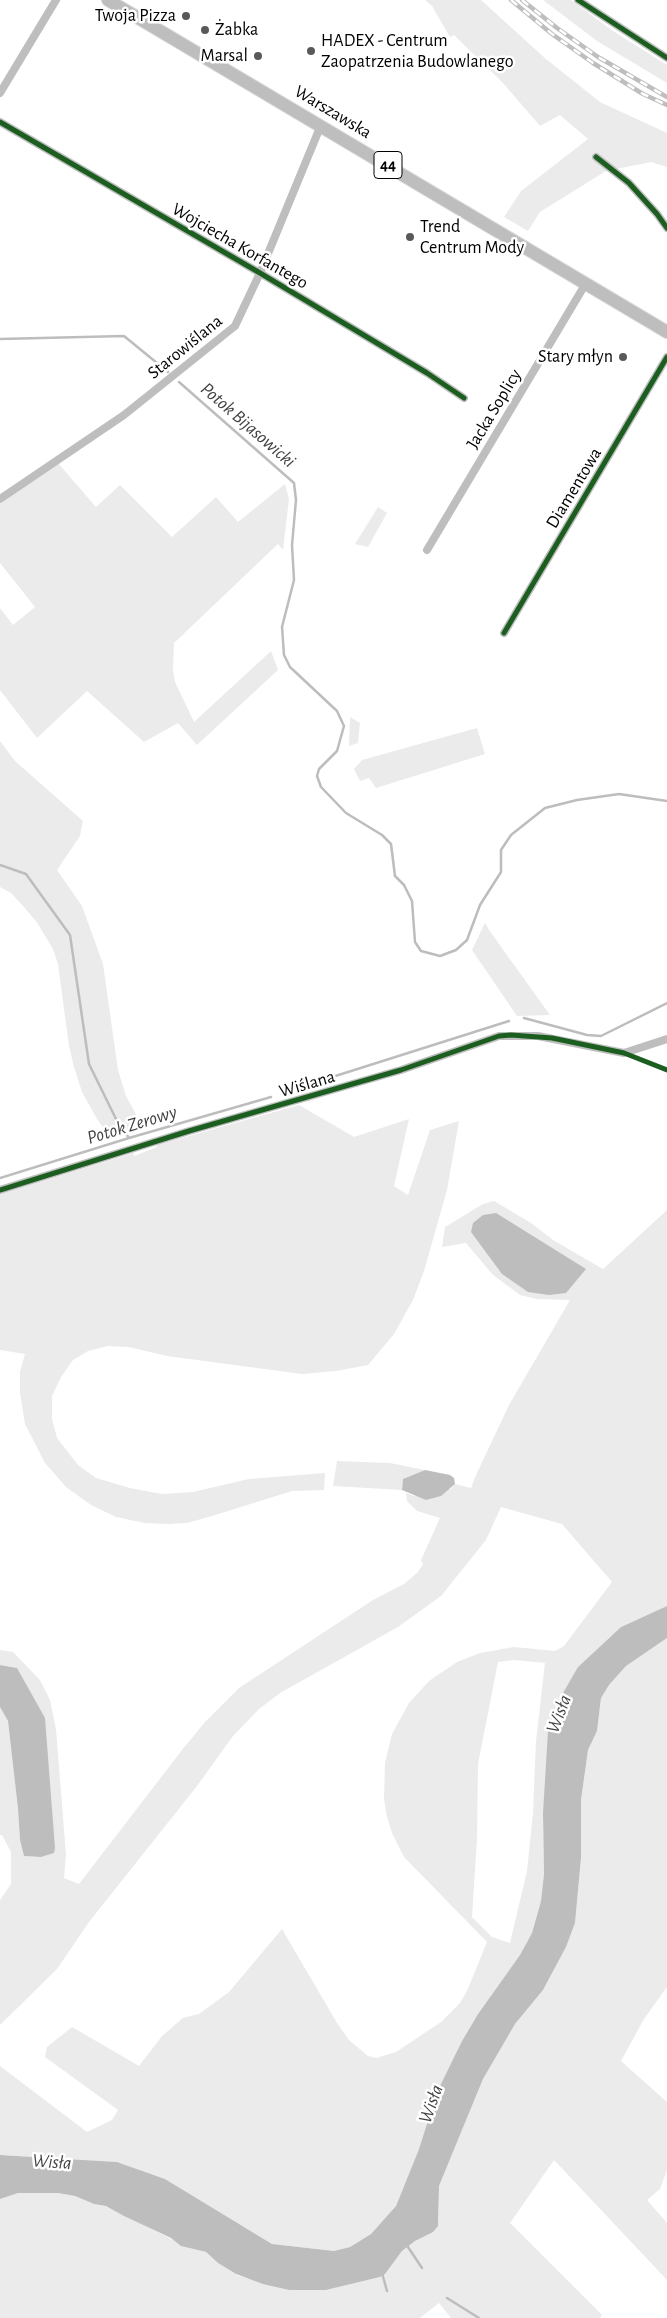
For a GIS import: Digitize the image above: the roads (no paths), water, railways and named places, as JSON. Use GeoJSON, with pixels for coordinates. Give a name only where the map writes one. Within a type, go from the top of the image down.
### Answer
{"type":"FeatureCollection","features":[{"type":"Feature","properties":{"kind":"main road","name":"Warszawska"},"geometry":{"type":"LineString","coordinates":[[108,0],[667,332]]}},
{"type":"Feature","properties":{"kind":"street"},"geometry":{"type":"LineString","coordinates":[[0,93],[56,0]]}},
{"type":"Feature","properties":{"kind":"street"},"geometry":{"type":"LineString","coordinates":[[578,0],[602,18],[667,58]]}},
{"type":"Feature","properties":{"kind":"street","name":"Wojciecha Korfantego"},"geometry":{"type":"LineString","coordinates":[[0,122],[260,273],[427,373],[464,398]]}},
{"type":"Feature","properties":{"kind":"street","name":"Starowiślana"},"geometry":{"type":"LineString","coordinates":[[0,499],[124,415],[235,326],[260,273],[321,125]]}},
{"type":"Feature","properties":{"kind":"street"},"geometry":{"type":"LineString","coordinates":[[596,157],[629,183],[658,214],[667,228]]}},
{"type":"Feature","properties":{"kind":"street","name":"Jacka Soplicy"},"geometry":{"type":"LineString","coordinates":[[427,550],[586,283]]}},
{"type":"Feature","properties":{"kind":"street","name":"Diamentowa"},"geometry":{"type":"LineString","coordinates":[[504,633],[667,357]]}},
{"type":"Feature","properties":{"kind":"street","name":"Wiślana"},"geometry":{"type":"LineString","coordinates":[[0,1190],[189,1131],[402,1070],[499,1036],[552,1038],[624,1053],[667,1039]]}},
{"type":"Feature","properties":{"kind":"water"},"geometry":{"type":"Polygon","coordinates":[[[496,1213],[586,1269],[566,1293],[549,1295],[528,1292],[502,1274],[471,1232],[473,1223],[483,1215],[496,1213]]]}},
{"type":"Feature","properties":{"kind":"water"},"geometry":{"type":"Polygon","coordinates":[[[425,1470],[450,1475],[454,1478],[455,1484],[441,1496],[426,1500],[402,1490],[403,1479],[425,1470]]]}},
{"type":"Feature","properties":{"kind":"water","name":"Wisła"},"geometry":{"type":"Polygon","coordinates":[[[667,1606],[667,1638],[626,1666],[609,1685],[601,1698],[597,1731],[588,1750],[581,1800],[581,1858],[575,1923],[566,1947],[543,1990],[515,2024],[483,2079],[439,2186],[438,2226],[433,2232],[415,2241],[402,2251],[385,2274],[380,2277],[326,2290],[289,2290],[263,2284],[236,2274],[218,2263],[206,2252],[181,2246],[171,2238],[106,2206],[94,2204],[75,2196],[58,2193],[18,2193],[0,2199],[0,2155],[117,2162],[165,2179],[272,2244],[334,2251],[350,2247],[371,2234],[396,2206],[419,2149],[437,2092],[462,2041],[478,2014],[520,1955],[532,1933],[541,1901],[544,1874],[543,1813],[548,1731],[559,1700],[578,1667],[621,1627],[667,1606]]]}},
{"type":"Feature","properties":{"kind":"water"},"geometry":{"type":"Polygon","coordinates":[[[0,1665],[17,1668],[45,1718],[55,1848],[54,1853],[41,1857],[24,1856],[20,1840],[8,1721],[0,1707],[0,1665]]]}},
{"type":"Feature","properties":{"kind":"waterway","name":"Potok Bijasowicki"},"geometry":{"type":"LineString","coordinates":[[0,339],[124,336],[168,372]]}},
{"type":"Feature","properties":{"kind":"waterway","name":"Potok Bijasowicki"},"geometry":{"type":"LineString","coordinates":[[179,382],[294,483],[296,500],[292,545],[294,580],[282,627],[284,655],[290,667],[337,711],[344,726],[337,751],[319,769],[317,776],[321,787],[346,813],[382,835],[391,844],[395,876],[404,885],[412,901],[415,942],[421,951],[440,956],[456,950],[467,940],[480,905],[501,872],[501,850],[511,835],[545,808],[577,800],[619,794],[667,801]]}},
{"type":"Feature","properties":{"kind":"waterway"},"geometry":{"type":"LineString","coordinates":[[0,865],[26,874],[70,935],[89,1064],[116,1119],[129,1138]]}},
{"type":"Feature","properties":{"kind":"waterway"},"geometry":{"type":"LineString","coordinates":[[524,1018],[587,1035],[601,1036],[667,1003]]}},
{"type":"Feature","properties":{"kind":"waterway"},"geometry":{"type":"LineString","coordinates":[[288,1091],[509,1021]]}},
{"type":"Feature","properties":{"kind":"waterway","name":"Potok Zerowy"},"geometry":{"type":"LineString","coordinates":[[0,1178],[271,1097]]}},
{"type":"Feature","properties":{"kind":"waterway"},"geometry":{"type":"LineString","coordinates":[[406,2244],[422,2268]]}},
{"type":"Feature","properties":{"kind":"waterway"},"geometry":{"type":"LineString","coordinates":[[382,2273],[387,2291]]}},
{"type":"Feature","properties":{"kind":"waterway"},"geometry":{"type":"LineString","coordinates":[[447,2298],[479,2318]]}},
{"type":"Feature","properties":{"kind":"railway"},"geometry":{"type":"LineString","coordinates":[[511,0],[552,34],[593,63],[643,94],[667,105]]}},
{"type":"Feature","properties":{"kind":"railway"},"geometry":{"type":"LineString","coordinates":[[522,0],[598,57],[667,97]]}},
{"type":"Feature","properties":{"kind":"place","name":"Twoja Pizza"},"geometry":{"type":"Point","coordinates":[186,16]}},
{"type":"Feature","properties":{"kind":"place","name":"Żabka"},"geometry":{"type":"Point","coordinates":[205,30]}},
{"type":"Feature","properties":{"kind":"place","name":"HADEX - Centrum Zaopatrzenia Budowlanego"},"geometry":{"type":"Point","coordinates":[311,51]}},
{"type":"Feature","properties":{"kind":"place","name":"Marsal"},"geometry":{"type":"Point","coordinates":[258,56]}},
{"type":"Feature","properties":{"kind":"place","name":"Trend Centrum Mody"},"geometry":{"type":"Point","coordinates":[410,237]}},
{"type":"Feature","properties":{"kind":"place","name":"Stary młyn"},"geometry":{"type":"Point","coordinates":[623,357]}}]}
